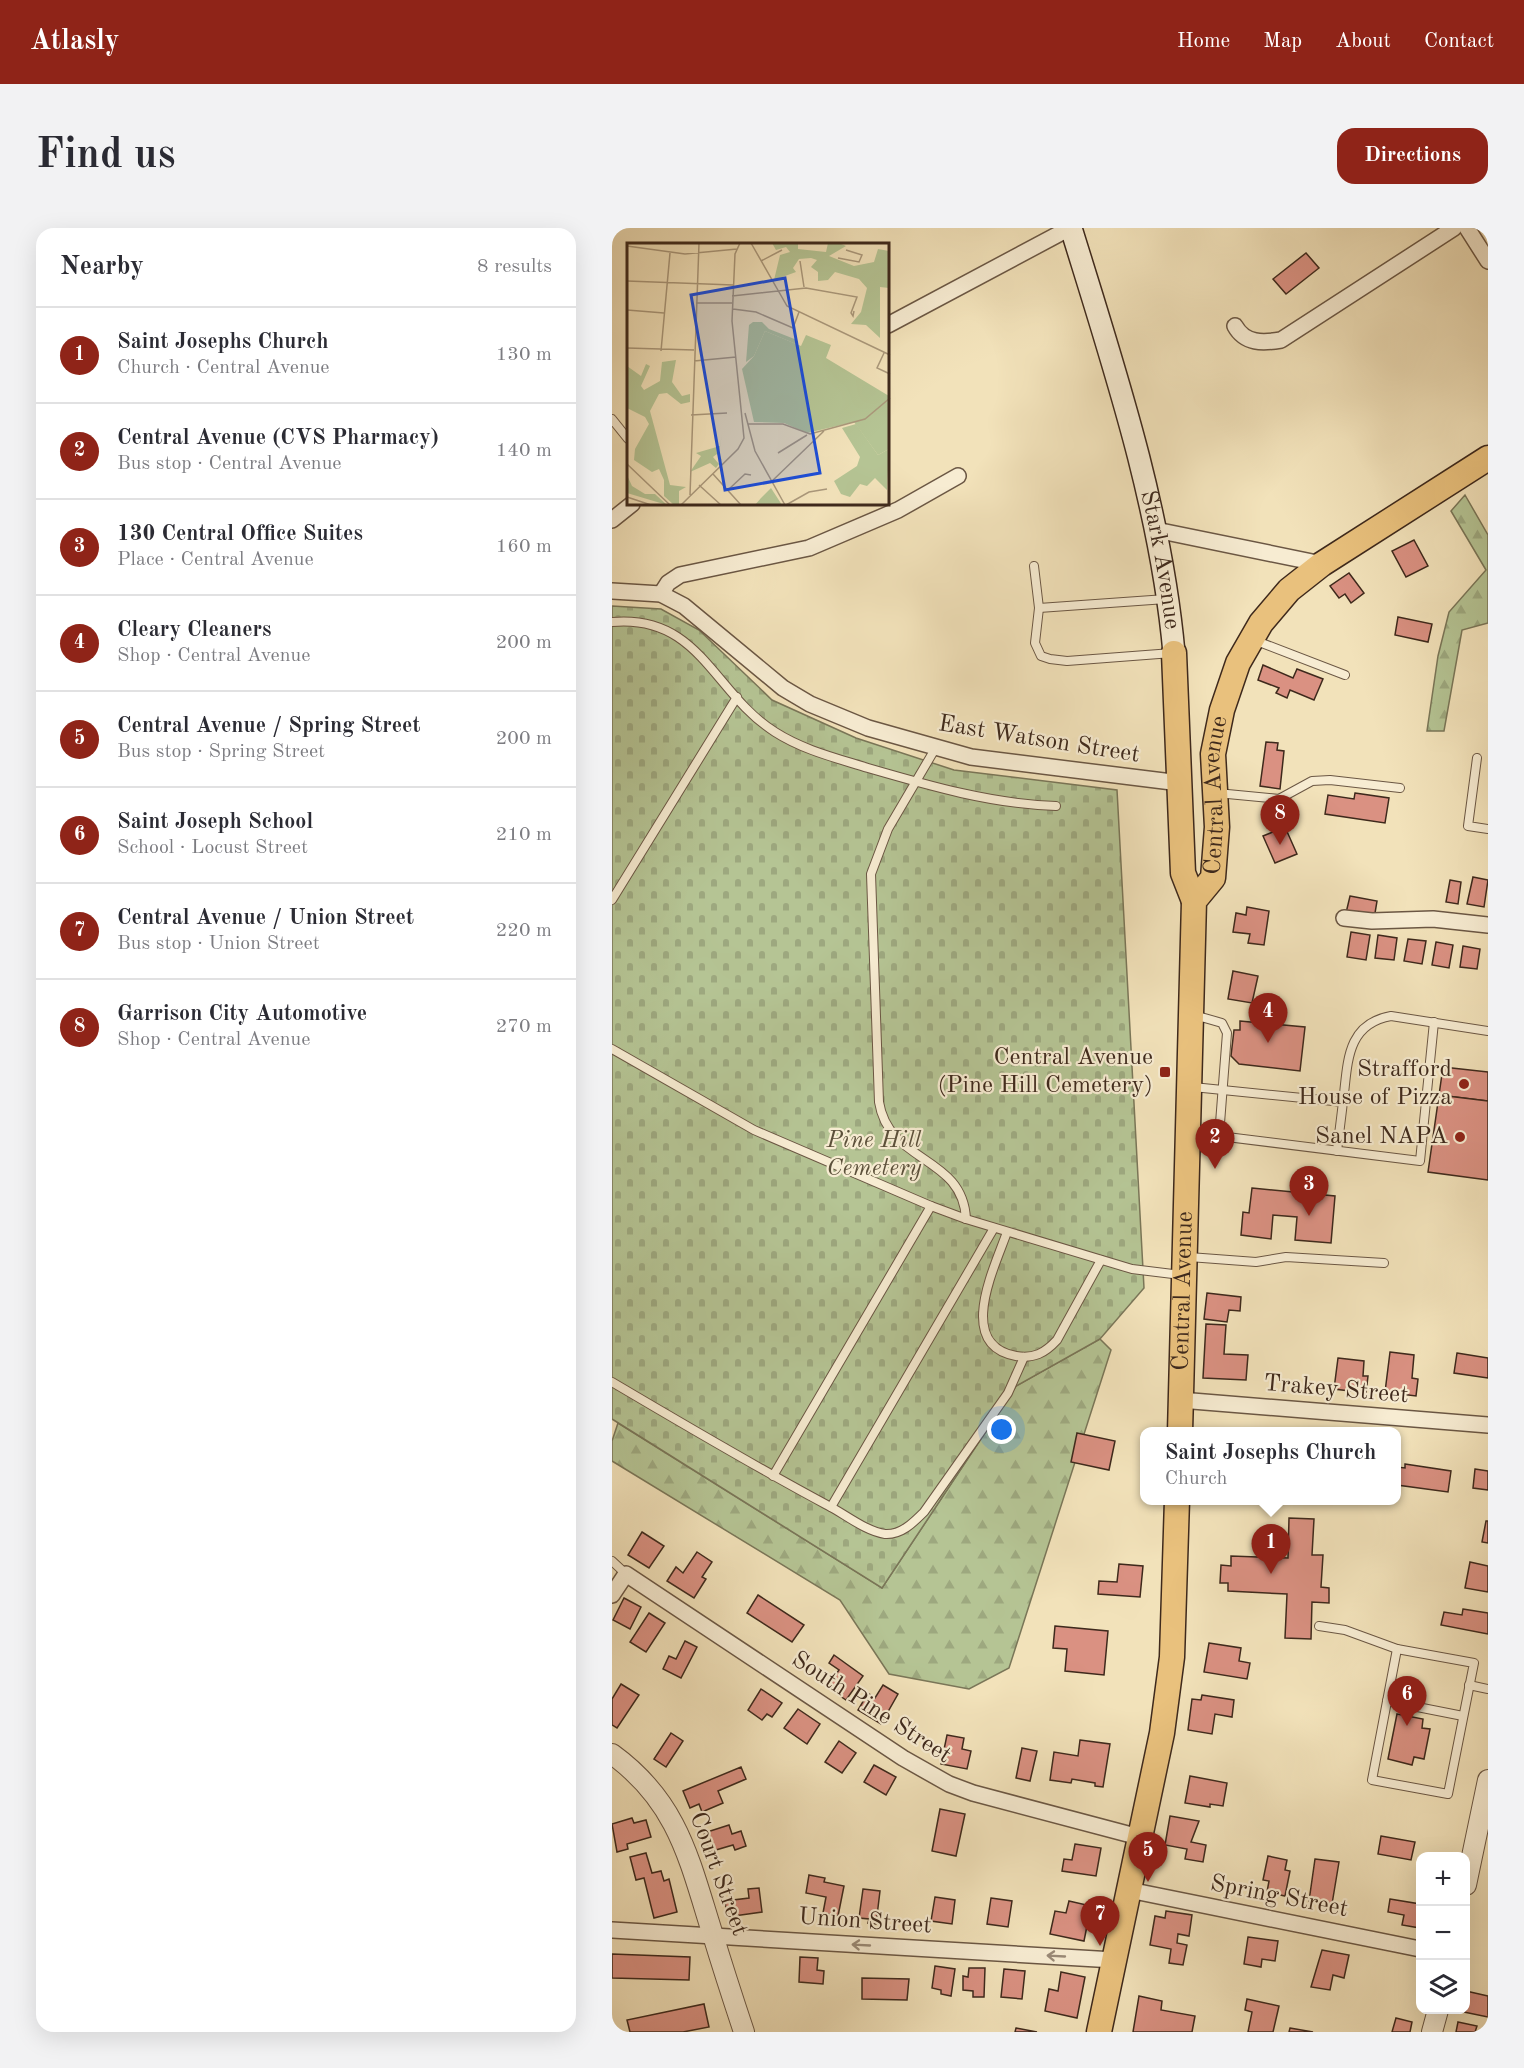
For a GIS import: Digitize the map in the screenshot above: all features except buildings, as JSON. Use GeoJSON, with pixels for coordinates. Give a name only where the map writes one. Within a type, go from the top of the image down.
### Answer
{"type":"FeatureCollection","features":[{"type":"Feature","properties":{"kind":"main road","name":"Stark Avenue"},"geometry":{"type":"LineString","coordinates":[[1071,228],[1119,386],[1156,530],[1168,599],[1174,653],[1183,873],[1194,900]]}},
{"type":"Feature","properties":{"kind":"main road","name":"Central Avenue"},"geometry":{"type":"LineString","coordinates":[[1180,1427],[1189,1014],[1194,900],[1213,878],[1217,828],[1213,754],[1222,710],[1238,663],[1250,639],[1289,590],[1322,564],[1488,458]]}},
{"type":"Feature","properties":{"kind":"main road"},"geometry":{"type":"LineString","coordinates":[[1180,783],[1215,793]]}},
{"type":"Feature","properties":{"kind":"main road"},"geometry":{"type":"LineString","coordinates":[[1099,2032],[1162,1733],[1172,1657],[1177,1505]]}},
{"type":"Feature","properties":{"kind":"street"},"geometry":{"type":"LineString","coordinates":[[890,324],[1071,228]]}},
{"type":"Feature","properties":{"kind":"street"},"geometry":{"type":"LineString","coordinates":[[1235,326],[1239,334],[1253,341],[1281,340],[1454,228]]}},
{"type":"Feature","properties":{"kind":"street"},"geometry":{"type":"LineString","coordinates":[[1467,228],[1488,261]]}},
{"type":"Feature","properties":{"kind":"street"},"geometry":{"type":"LineString","coordinates":[[661,594],[668,583],[680,574],[809,548],[898,510],[958,476]]}},
{"type":"Feature","properties":{"kind":"street"},"geometry":{"type":"LineString","coordinates":[[612,520],[630,506]]}},
{"type":"Feature","properties":{"kind":"street"},"geometry":{"type":"LineString","coordinates":[[1156,530],[1322,564]]}},
{"type":"Feature","properties":{"kind":"street","name":"East Watson Street"},"geometry":{"type":"LineString","coordinates":[[612,591],[661,594],[684,606],[764,674],[810,704],[867,728],[935,749],[1009,763],[1180,783]]}},
{"type":"Feature","properties":{"kind":"street"},"geometry":{"type":"LineString","coordinates":[[1344,918],[1372,921],[1433,919],[1488,925]]}},
{"type":"Feature","properties":{"kind":"street","name":"Trakey Street"},"geometry":{"type":"LineString","coordinates":[[1180,1400],[1488,1425]]}},
{"type":"Feature","properties":{"kind":"street"},"geometry":{"type":"LineString","coordinates":[[612,1595],[626,1574]]}},
{"type":"Feature","properties":{"kind":"street","name":"South Pine Street"},"geometry":{"type":"LineString","coordinates":[[626,1574],[928,1774],[972,1792],[1139,1837]]}},
{"type":"Feature","properties":{"kind":"street","name":"Court Street"},"geometry":{"type":"LineString","coordinates":[[612,1754],[642,1778],[673,1818],[693,1869],[744,2032]]}},
{"type":"Feature","properties":{"kind":"street"},"geometry":{"type":"LineString","coordinates":[[1470,1872],[1486,1803],[1488,1780]]}},
{"type":"Feature","properties":{"kind":"street","name":"Spring Street"},"geometry":{"type":"LineString","coordinates":[[1129,1890],[1416,1948]]}},
{"type":"Feature","properties":{"kind":"street","name":"Union Street"},"geometry":{"type":"LineString","coordinates":[[612,1930],[712,1934],[1114,1960]]}},
{"type":"Feature","properties":{"kind":"street"},"geometry":{"type":"LineString","coordinates":[[1432,2032],[1437,2014]]}},
{"type":"Feature","properties":{"kind":"lane"},"geometry":{"type":"LineString","coordinates":[[612,419],[627,438]]}},
{"type":"Feature","properties":{"kind":"lane"},"geometry":{"type":"LineString","coordinates":[[1034,566],[1039,608],[1035,643],[1041,656],[1068,661],[1117,655],[1174,653]]}},
{"type":"Feature","properties":{"kind":"lane"},"geometry":{"type":"LineString","coordinates":[[1039,608],[1168,599]]}},
{"type":"Feature","properties":{"kind":"lane"},"geometry":{"type":"LineString","coordinates":[[612,622],[634,620],[654,624],[674,633],[694,650],[767,726],[805,748],[916,781],[998,801],[1056,806]]}},
{"type":"Feature","properties":{"kind":"lane"},"geometry":{"type":"LineString","coordinates":[[1250,639],[1345,675]]}},
{"type":"Feature","properties":{"kind":"lane"},"geometry":{"type":"LineString","coordinates":[[612,900],[737,697]]}},
{"type":"Feature","properties":{"kind":"lane"},"geometry":{"type":"LineString","coordinates":[[935,749],[888,829],[871,874],[879,1102],[881,1118],[892,1134],[960,1190],[965,1204],[966,1219]]}},
{"type":"Feature","properties":{"kind":"lane"},"geometry":{"type":"LineString","coordinates":[[1478,758],[1468,826],[1488,829]]}},
{"type":"Feature","properties":{"kind":"lane"},"geometry":{"type":"LineString","coordinates":[[1215,793],[1279,799],[1291,795],[1306,783],[1330,780],[1400,788]]}},
{"type":"Feature","properties":{"kind":"lane"},"geometry":{"type":"LineString","coordinates":[[1189,1014],[1221,1023],[1227,1033],[1218,1136]]}},
{"type":"Feature","properties":{"kind":"lane"},"geometry":{"type":"LineString","coordinates":[[1337,1151],[1349,1057],[1355,1037],[1364,1027],[1377,1019],[1390,1016],[1488,1030]]}},
{"type":"Feature","properties":{"kind":"lane"},"geometry":{"type":"LineString","coordinates":[[1187,1134],[1420,1161],[1434,1022]]}},
{"type":"Feature","properties":{"kind":"lane"},"geometry":{"type":"LineString","coordinates":[[612,1049],[754,1130],[931,1206],[994,1228],[1101,1260],[1149,1273],[1184,1265],[1256,1262],[1286,1257],[1384,1263]]}},
{"type":"Feature","properties":{"kind":"lane"},"geometry":{"type":"LineString","coordinates":[[1188,1086],[1343,1102]]}},
{"type":"Feature","properties":{"kind":"lane"},"geometry":{"type":"LineString","coordinates":[[773,1476],[931,1206]]}},
{"type":"Feature","properties":{"kind":"lane"},"geometry":{"type":"LineString","coordinates":[[831,1507],[994,1228]]}},
{"type":"Feature","properties":{"kind":"lane"},"geometry":{"type":"LineString","coordinates":[[1007,1232],[984,1301],[982,1319],[983,1330],[994,1344],[1012,1355],[1035,1357],[1047,1351],[1057,1341],[1101,1260]]}},
{"type":"Feature","properties":{"kind":"lane"},"geometry":{"type":"LineString","coordinates":[[612,1382],[773,1476],[862,1524],[886,1534],[911,1526],[924,1512],[1008,1393],[1024,1357]]}},
{"type":"Feature","properties":{"kind":"lane"},"geometry":{"type":"LineString","coordinates":[[612,1561],[626,1574]]}},
{"type":"Feature","properties":{"kind":"lane"},"geometry":{"type":"LineString","coordinates":[[1319,1626],[1345,1630],[1397,1649],[1474,1663],[1448,1794],[1372,1780],[1397,1649]]}},
{"type":"Feature","properties":{"kind":"lane"},"geometry":{"type":"LineString","coordinates":[[1470,1685],[1488,1689]]}},
{"type":"Feature","properties":{"kind":"lane"},"geometry":{"type":"LineString","coordinates":[[1387,1701],[1463,1716]]}},
{"type":"Feature","properties":{"kind":"green space"},"geometry":{"type":"Polygon","coordinates":[[[1465,495],[1488,535],[1488,623],[1462,630],[1444,731],[1427,731],[1438,656],[1449,612],[1486,570],[1451,511],[1465,495]]]}},
{"type":"Feature","properties":{"kind":"green space","name":"Pine Hill Cemetery"},"geometry":{"type":"Polygon","coordinates":[[[612,606],[661,609],[699,630],[772,700],[856,738],[954,770],[1117,790],[1144,1288],[1100,1339],[1016,1386],[882,1588],[612,1419],[612,606]]]}},
{"type":"Feature","properties":{"kind":"green space"},"geometry":{"type":"Polygon","coordinates":[[[1100,1339],[1111,1350],[1009,1668],[969,1689],[889,1674],[840,1600],[612,1461],[612,1441],[618,1423],[882,1588],[1016,1386],[1100,1339]]]}},
{"type":"Feature","properties":{"kind":"place","name":"Garrison City Automotive"},"geometry":{"type":"Point","coordinates":[1280,845]}},
{"type":"Feature","properties":{"kind":"place","name":"Cleary Cleaners"},"geometry":{"type":"Point","coordinates":[1268,1043]}},
{"type":"Feature","properties":{"kind":"place","name":"Central Avenue (Pine Hill Cemetery)"},"geometry":{"type":"Point","coordinates":[1165,1072]}},
{"type":"Feature","properties":{"kind":"place","name":"Strafford House of Pizza"},"geometry":{"type":"Point","coordinates":[1464,1084]}},
{"type":"Feature","properties":{"kind":"place","name":"Sanel NAPA"},"geometry":{"type":"Point","coordinates":[1460,1137]}},
{"type":"Feature","properties":{"kind":"place","name":"Central Avenue (CVS Pharmacy)"},"geometry":{"type":"Point","coordinates":[1215,1169]}},
{"type":"Feature","properties":{"kind":"place","name":"130 Central Office Suites"},"geometry":{"type":"Point","coordinates":[1309,1216]}},
{"type":"Feature","properties":{"kind":"place","name":"Saint Josephs Church"},"geometry":{"type":"Point","coordinates":[1271,1574]}},
{"type":"Feature","properties":{"kind":"place","name":"Saint Joseph School"},"geometry":{"type":"Point","coordinates":[1407,1726]}},
{"type":"Feature","properties":{"kind":"place","name":"Central Avenue / Spring Street"},"geometry":{"type":"Point","coordinates":[1148,1882]}},
{"type":"Feature","properties":{"kind":"place","name":"Central Avenue / Union Street"},"geometry":{"type":"Point","coordinates":[1100,1946]}}]}
